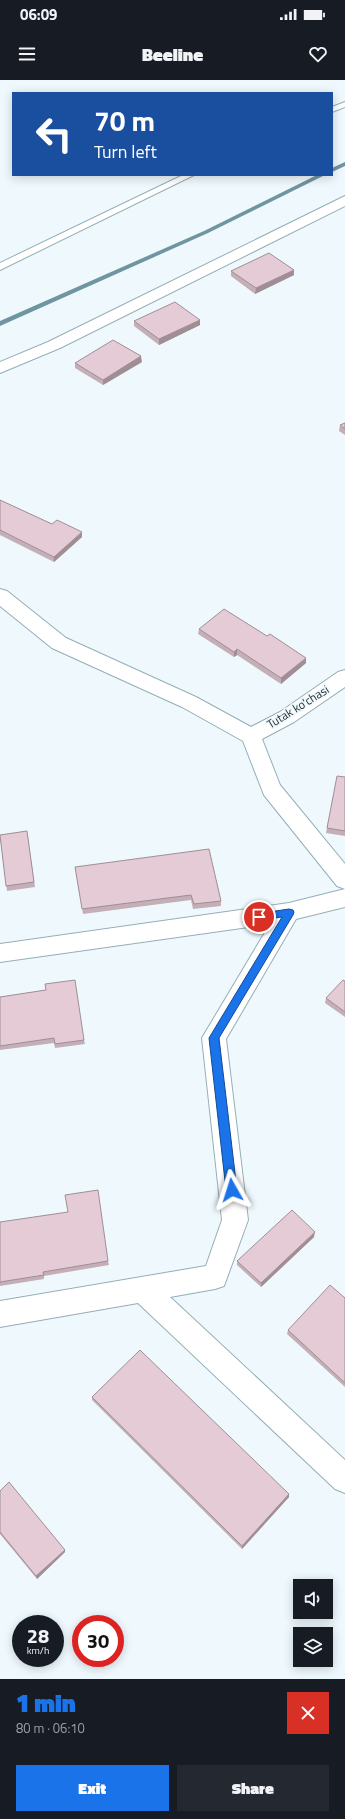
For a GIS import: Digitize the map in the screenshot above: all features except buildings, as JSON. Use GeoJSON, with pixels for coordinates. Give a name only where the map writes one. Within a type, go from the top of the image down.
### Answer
{"type":"FeatureCollection","features":[{"type":"Feature","properties":{"kind":"street"},"geometry":{"type":"LineString","coordinates":[[0,368],[54,344],[345,200]]}},
{"type":"Feature","properties":{"kind":"street"},"geometry":{"type":"LineString","coordinates":[[0,596],[59,643],[189,702],[251,736],[271,789],[345,880]]}},
{"type":"Feature","properties":{"kind":"street","name":"Tutak ko'chasi"},"geometry":{"type":"LineString","coordinates":[[251,736],[286,717],[345,677]]}},
{"type":"Feature","properties":{"kind":"street"},"geometry":{"type":"LineString","coordinates":[[0,953],[289,912],[345,898]]}},
{"type":"Feature","properties":{"kind":"street"},"geometry":{"type":"LineString","coordinates":[[0,1314],[215,1277],[235,1220],[214,1038],[289,912]]}},
{"type":"Feature","properties":{"kind":"street"},"geometry":{"type":"LineString","coordinates":[[142,1289],[345,1479]]}},
{"type":"Feature","properties":{"kind":"lane"},"geometry":{"type":"LineString","coordinates":[[333,110],[345,104]]}},
{"type":"Feature","properties":{"kind":"lane"},"geometry":{"type":"LineString","coordinates":[[0,267],[188,176]]}},
{"type":"Feature","properties":{"kind":"waterway"},"geometry":{"type":"LineString","coordinates":[[333,170],[345,164]]}},
{"type":"Feature","properties":{"kind":"waterway"},"geometry":{"type":"LineString","coordinates":[[0,324],[206,232],[320,176]]}},
{"type":"Feature","properties":{"kind":"route"},"geometry":{"type":"LineString","coordinates":[[232,1190],[214,1038],[289,912],[259,917]]}}]}
